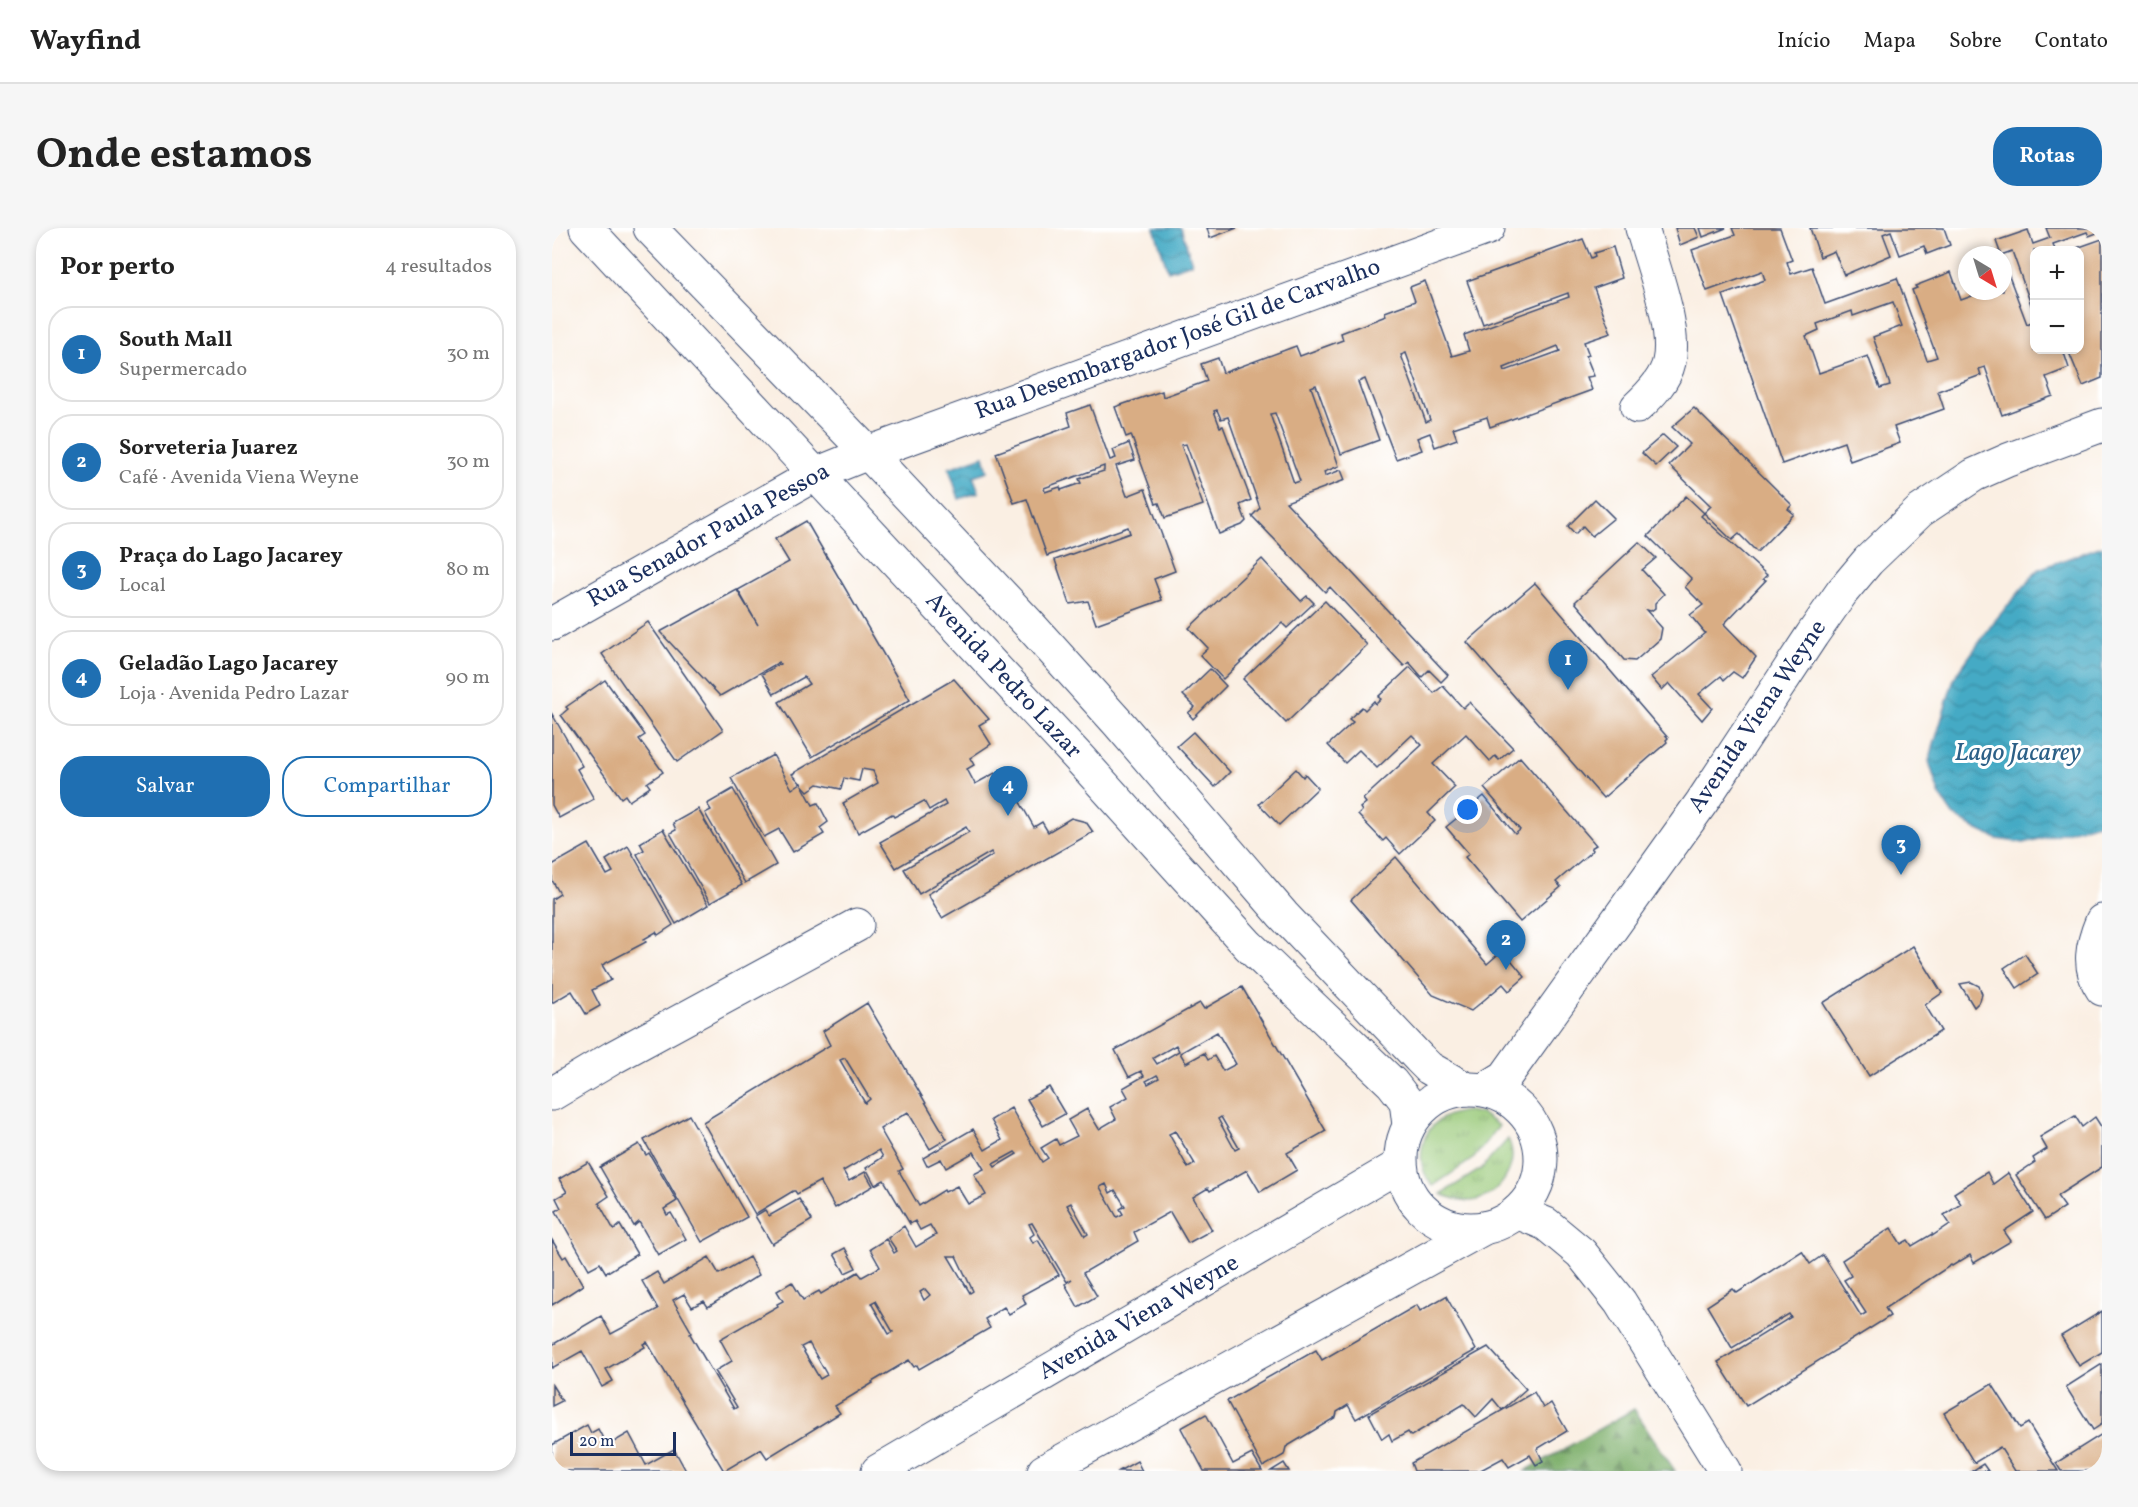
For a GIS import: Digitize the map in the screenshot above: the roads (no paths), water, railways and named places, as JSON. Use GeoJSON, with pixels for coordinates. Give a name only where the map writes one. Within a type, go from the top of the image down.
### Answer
{"type":"FeatureCollection","features":[{"type":"Feature","properties":{"kind":"street"},"geometry":{"type":"LineString","coordinates":[[650,228],[868,453],[1119,724],[1283,915],[1430,1068],[1475,1089],[1508,1098],[1533,1124],[1540,1142],[1541,1161],[1538,1180],[1530,1197],[1517,1212],[1502,1222],[1484,1228],[1044,1471]]}},
{"type":"Feature","properties":{"kind":"street","name":"Rua Desembargador José Gil de Carvalho"},"geometry":{"type":"LineString","coordinates":[[868,453],[1488,228]]}},
{"type":"Feature","properties":{"kind":"street"},"geometry":{"type":"LineString","coordinates":[[1637,407],[1653,392],[1669,364],[1671,331],[1642,228]]}},
{"type":"Feature","properties":{"kind":"street","name":"Avenida Pedro Lazar"},"geometry":{"type":"LineString","coordinates":[[607,235],[816,474],[1080,759],[1248,945],[1392,1083],[1407,1101],[1409,1125]]}},
{"type":"Feature","properties":{"kind":"street","name":"Avenida Viena Weyne"},"geometry":{"type":"LineString","coordinates":[[1475,1089],[1505,1077],[1511,1069],[1702,802],[1812,634],[1868,561],[1920,511],[1974,476],[2008,460],[2102,425]]}},
{"type":"Feature","properties":{"kind":"street","name":"Rua Senador Paula Pessoa"},"geometry":{"type":"LineString","coordinates":[[552,624],[816,474],[868,453]]}},
{"type":"Feature","properties":{"kind":"street"},"geometry":{"type":"LineString","coordinates":[[1080,759],[1119,724]]}},
{"type":"Feature","properties":{"kind":"street"},"geometry":{"type":"LineString","coordinates":[[2102,921],[2094,941],[2092,965],[2095,978],[2102,989]]}},
{"type":"Feature","properties":{"kind":"street"},"geometry":{"type":"LineString","coordinates":[[552,1094],[614,1057],[857,926]]}},
{"type":"Feature","properties":{"kind":"street"},"geometry":{"type":"LineString","coordinates":[[1475,1089],[1454,1091],[1437,1097],[1423,1107],[1404,1135],[1400,1165],[1405,1184],[1417,1206],[1429,1216],[1447,1225],[1467,1229],[1484,1228]]}},
{"type":"Feature","properties":{"kind":"street","name":"Avenida Viena Weyne"},"geometry":{"type":"LineString","coordinates":[[878,1471],[1400,1165]]}},
{"type":"Feature","properties":{"kind":"street"},"geometry":{"type":"LineString","coordinates":[[1517,1212],[1546,1224],[1581,1253],[1620,1302],[1725,1471]]}},
{"type":"Feature","properties":{"kind":"water"},"geometry":{"type":"Polygon","coordinates":[[[1154,228],[1181,228],[1192,263],[1168,271],[1154,228]]]}},
{"type":"Feature","properties":{"kind":"water"},"geometry":{"type":"Polygon","coordinates":[[[984,456],[988,471],[973,476],[979,492],[959,499],[949,468],[984,456]]]}},
{"type":"Feature","properties":{"kind":"water","name":"Lago Jacarey"},"geometry":{"type":"Polygon","coordinates":[[[2102,546],[2102,822],[2024,843],[1997,839],[1953,815],[1939,794],[1929,761],[1954,678],[1993,623],[2039,569],[2102,546]]]}},
{"type":"Feature","properties":{"kind":"place","name":"South Mall"},"geometry":{"type":"Point","coordinates":[1568,690]}},
{"type":"Feature","properties":{"kind":"place","name":"Geladão Lago Jacarey"},"geometry":{"type":"Point","coordinates":[1008,816]}},
{"type":"Feature","properties":{"kind":"place","name":"Praça do Lago Jacarey"},"geometry":{"type":"Point","coordinates":[1901,875]}},
{"type":"Feature","properties":{"kind":"place","name":"Sorveteria Juarez"},"geometry":{"type":"Point","coordinates":[1506,970]}}]}
